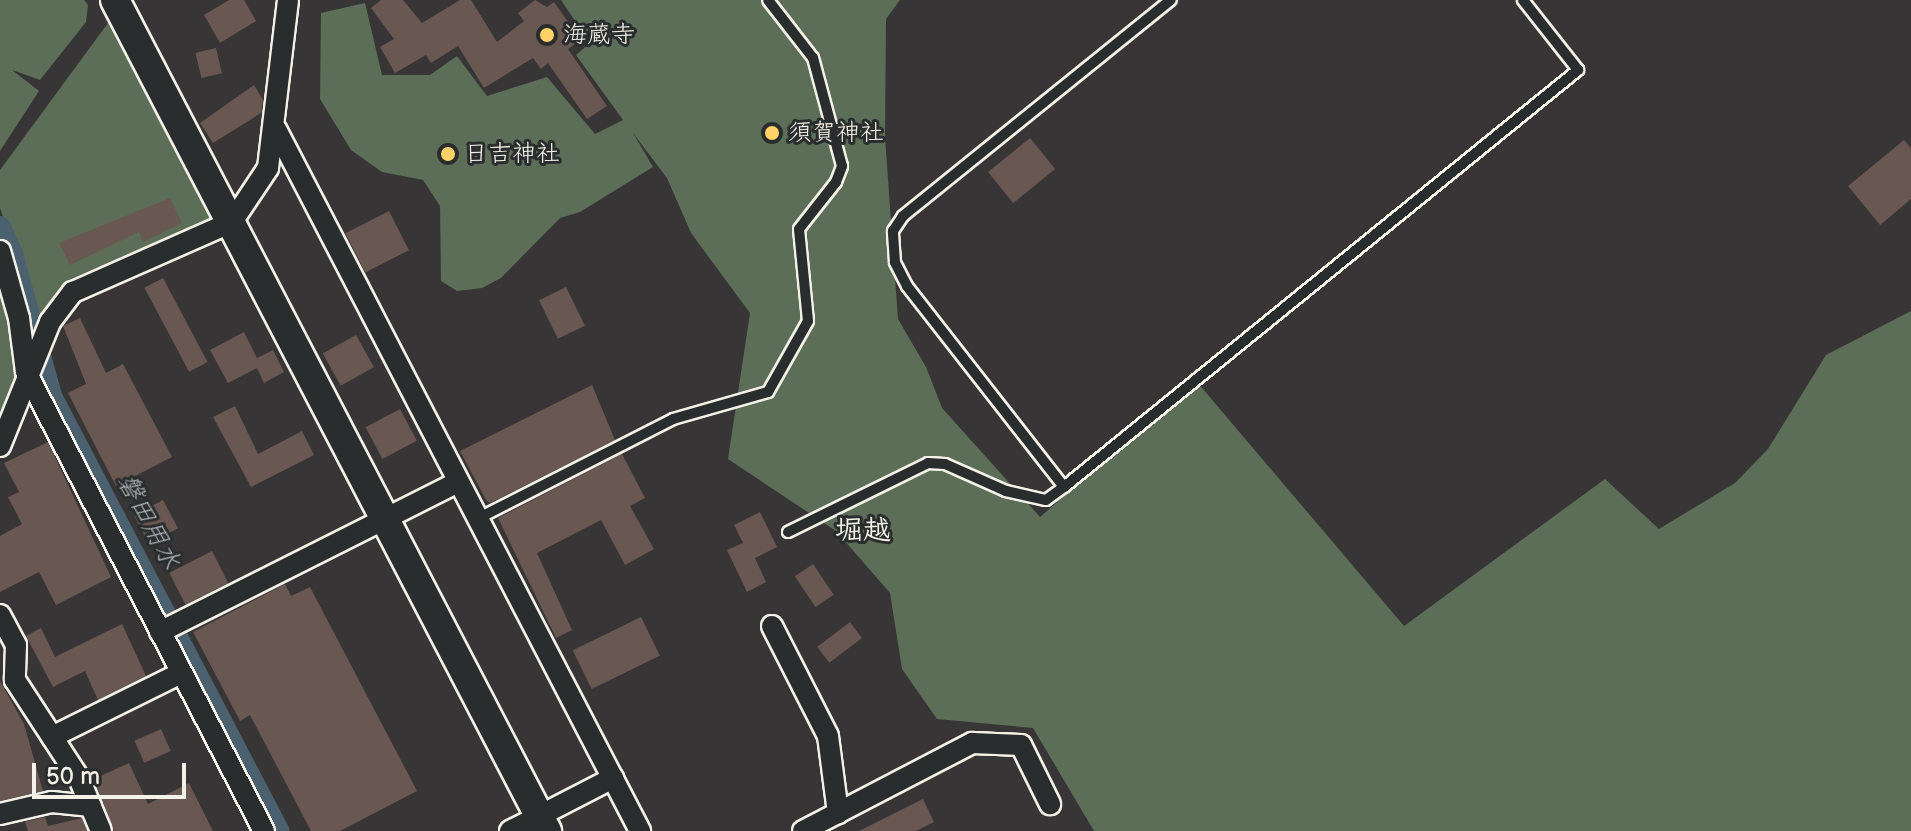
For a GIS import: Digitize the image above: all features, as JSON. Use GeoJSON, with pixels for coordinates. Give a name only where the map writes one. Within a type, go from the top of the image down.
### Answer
{"type":"FeatureCollection","features":[{"type":"Feature","properties":{"kind":"street"},"geometry":{"type":"LineString","coordinates":[[115,0],[543,823]]}},
{"type":"Feature","properties":{"kind":"street"},"geometry":{"type":"LineString","coordinates":[[0,446],[26,372],[50,322],[73,292],[232,222],[268,168],[276,129],[277,64],[288,0]]}},
{"type":"Feature","properties":{"kind":"street"},"geometry":{"type":"LineString","coordinates":[[276,129],[640,831]]}},
{"type":"Feature","properties":{"kind":"street"},"geometry":{"type":"LineString","coordinates":[[0,251],[16,307],[26,372],[264,831]]}},
{"type":"Feature","properties":{"kind":"street"},"geometry":{"type":"LineString","coordinates":[[160,632],[387,521],[458,482]]}},
{"type":"Feature","properties":{"kind":"street"},"geometry":{"type":"LineString","coordinates":[[0,615],[16,645],[15,680],[52,737],[91,806],[101,831]]}},
{"type":"Feature","properties":{"kind":"street"},"geometry":{"type":"LineString","coordinates":[[772,626],[828,736],[838,813]]}},
{"type":"Feature","properties":{"kind":"street"},"geometry":{"type":"LineString","coordinates":[[52,737],[181,673]]}},
{"type":"Feature","properties":{"kind":"street"},"geometry":{"type":"LineString","coordinates":[[803,831],[972,743],[1021,745],[1050,804]]}},
{"type":"Feature","properties":{"kind":"street"},"geometry":{"type":"LineString","coordinates":[[510,831],[543,823],[613,778]]}},
{"type":"Feature","properties":{"kind":"street"},"geometry":{"type":"LineString","coordinates":[[0,814],[52,802],[91,806]]}},
{"type":"Feature","properties":{"kind":"lane"},"geometry":{"type":"LineString","coordinates":[[477,519],[673,419],[768,392],[802,333],[808,321],[799,229],[836,182],[842,166],[813,58],[768,0]]}},
{"type":"Feature","properties":{"kind":"lane"},"geometry":{"type":"LineString","coordinates":[[1064,487],[907,286],[895,262],[893,231],[912,208],[1171,0]]}},
{"type":"Feature","properties":{"kind":"lane"},"geometry":{"type":"LineString","coordinates":[[788,532],[928,463],[945,464],[1006,491],[1046,500],[1064,487],[1578,70],[1523,0]]}},
{"type":"Feature","properties":{"kind":"green space"},"geometry":{"type":"Polygon","coordinates":[[[0,0],[84,0],[88,5],[86,22],[40,80],[12,70],[39,91],[0,151],[0,0]]]}},
{"type":"Feature","properties":{"kind":"green space"},"geometry":{"type":"Polygon","coordinates":[[[561,0],[900,0],[886,19],[885,137],[898,319],[926,367],[942,408],[1040,517],[1197,382],[1404,626],[1605,479],[1659,529],[1735,483],[1768,449],[1826,355],[1911,311],[1911,831],[1094,831],[1033,728],[937,719],[902,669],[890,593],[836,531],[728,459],[750,313],[691,233],[667,178],[633,133],[653,167],[580,212],[560,218],[501,278],[482,288],[457,291],[441,281],[440,206],[423,180],[382,172],[351,150],[320,99],[321,13],[365,3],[382,75],[430,75],[457,56],[487,96],[547,77],[595,134],[623,120],[576,55],[590,43],[561,0]]]}},
{"type":"Feature","properties":{"kind":"green space"},"geometry":{"type":"Polygon","coordinates":[[[108,23],[211,219],[68,280],[39,324],[0,208],[0,170],[108,23]]]}},
{"type":"Feature","properties":{"kind":"green space"},"geometry":{"type":"Polygon","coordinates":[[[0,259],[26,372],[0,436],[0,259]]]}},
{"type":"Feature","properties":{"kind":"building"},"geometry":{"type":"Polygon","coordinates":[[[229,0],[244,0],[256,21],[220,43],[204,15],[229,0]]]}},
{"type":"Feature","properties":{"kind":"building"},"geometry":{"type":"Polygon","coordinates":[[[381,0],[403,0],[422,23],[460,0],[471,0],[497,42],[524,21],[518,13],[535,0],[547,7],[554,2],[581,40],[568,49],[607,106],[587,119],[548,63],[541,69],[533,58],[484,88],[458,46],[431,63],[426,55],[395,73],[380,47],[394,39],[371,8],[381,0]]]}},
{"type":"Feature","properties":{"kind":"building"},"geometry":{"type":"Polygon","coordinates":[[[216,48],[222,73],[201,78],[196,53],[216,48]]]}},
{"type":"Feature","properties":{"kind":"building"},"geometry":{"type":"Polygon","coordinates":[[[254,85],[263,100],[261,113],[213,143],[200,123],[254,85]]]}},
{"type":"Feature","properties":{"kind":"building"},"geometry":{"type":"Polygon","coordinates":[[[1030,138],[1055,169],[1013,203],[988,172],[1030,138]]]}},
{"type":"Feature","properties":{"kind":"building"},"geometry":{"type":"Polygon","coordinates":[[[1904,140],[1911,148],[1911,199],[1880,225],[1848,186],[1904,140]]]}},
{"type":"Feature","properties":{"kind":"building"},"geometry":{"type":"Polygon","coordinates":[[[170,198],[182,223],[143,242],[139,232],[70,265],[59,243],[170,198]]]}},
{"type":"Feature","properties":{"kind":"building"},"geometry":{"type":"Polygon","coordinates":[[[389,211],[409,250],[365,272],[345,233],[389,211]]]}},
{"type":"Feature","properties":{"kind":"building"},"geometry":{"type":"Polygon","coordinates":[[[163,278],[208,362],[189,372],[144,288],[163,278]]]}},
{"type":"Feature","properties":{"kind":"building"},"geometry":{"type":"Polygon","coordinates":[[[566,287],[585,326],[558,339],[539,300],[566,287]]]}},
{"type":"Feature","properties":{"kind":"building"},"geometry":{"type":"Polygon","coordinates":[[[80,318],[106,373],[123,364],[172,457],[116,486],[68,393],[86,384],[63,326],[80,318]]]}},
{"type":"Feature","properties":{"kind":"building"},"geometry":{"type":"Polygon","coordinates":[[[244,332],[257,358],[273,350],[284,372],[264,383],[257,368],[228,383],[210,350],[244,332]]]}},
{"type":"Feature","properties":{"kind":"building"},"geometry":{"type":"Polygon","coordinates":[[[356,335],[374,367],[341,386],[323,353],[356,335]]]}},
{"type":"Feature","properties":{"kind":"building"},"geometry":{"type":"Polygon","coordinates":[[[592,385],[615,440],[490,503],[486,500],[460,451],[592,385]]]}},
{"type":"Feature","properties":{"kind":"building"},"geometry":{"type":"Polygon","coordinates":[[[235,406],[258,454],[302,431],[314,455],[251,487],[213,417],[235,406]]]}},
{"type":"Feature","properties":{"kind":"building"},"geometry":{"type":"Polygon","coordinates":[[[400,409],[417,441],[382,459],[366,427],[400,409]]]}},
{"type":"Feature","properties":{"kind":"building"},"geometry":{"type":"Polygon","coordinates":[[[48,442],[111,577],[56,605],[39,572],[0,592],[0,536],[22,524],[8,497],[19,492],[4,463],[48,442]]]}},
{"type":"Feature","properties":{"kind":"building"},"geometry":{"type":"Polygon","coordinates":[[[622,454],[645,498],[630,506],[654,549],[625,565],[601,520],[537,553],[572,630],[556,638],[498,518],[622,454]]]}},
{"type":"Feature","properties":{"kind":"building"},"geometry":{"type":"Polygon","coordinates":[[[163,500],[178,528],[149,544],[134,515],[163,500]]]}},
{"type":"Feature","properties":{"kind":"building"},"geometry":{"type":"Polygon","coordinates":[[[760,512],[777,547],[755,558],[766,582],[747,592],[727,550],[743,543],[734,525],[760,512]]]}},
{"type":"Feature","properties":{"kind":"building"},"geometry":{"type":"Polygon","coordinates":[[[212,551],[228,583],[186,605],[169,573],[212,551]]]}},
{"type":"Feature","properties":{"kind":"building"},"geometry":{"type":"Polygon","coordinates":[[[813,564],[834,595],[815,607],[795,576],[813,564]]]}},
{"type":"Feature","properties":{"kind":"building"},"geometry":{"type":"Polygon","coordinates":[[[285,584],[291,596],[310,587],[417,791],[340,831],[311,831],[250,715],[240,721],[193,632],[285,584]]]}},
{"type":"Feature","properties":{"kind":"building"},"geometry":{"type":"Polygon","coordinates":[[[641,617],[660,656],[592,689],[573,650],[641,617]]]}},
{"type":"Feature","properties":{"kind":"building"},"geometry":{"type":"Polygon","coordinates":[[[850,622],[862,638],[829,663],[817,647],[850,622]]]}},
{"type":"Feature","properties":{"kind":"building"},"geometry":{"type":"Polygon","coordinates":[[[122,624],[146,676],[98,700],[85,671],[53,687],[26,636],[41,628],[55,657],[122,624]]]}},
{"type":"Feature","properties":{"kind":"building"},"geometry":{"type":"Polygon","coordinates":[[[0,681],[24,724],[43,791],[0,801],[0,681]]]}},
{"type":"Feature","properties":{"kind":"building"},"geometry":{"type":"Polygon","coordinates":[[[161,729],[171,751],[144,763],[135,741],[161,729]]]}},
{"type":"Feature","properties":{"kind":"building"},"geometry":{"type":"Polygon","coordinates":[[[129,763],[148,804],[189,783],[213,831],[114,831],[94,779],[129,763]]]}},
{"type":"Feature","properties":{"kind":"building"},"geometry":{"type":"Polygon","coordinates":[[[923,799],[934,822],[916,831],[859,831],[923,799]]]}},
{"type":"Feature","properties":{"kind":"building"},"geometry":{"type":"Polygon","coordinates":[[[45,817],[48,826],[82,818],[87,831],[28,831],[25,822],[45,817]]]}},
{"type":"Feature","properties":{"kind":"waterway","name":"磐田用水"},"geometry":{"type":"LineString","coordinates":[[0,227],[12,254],[51,396],[278,831]]}},
{"type":"Feature","properties":{"kind":"place","name":"海蔵寺"},"geometry":{"type":"Point","coordinates":[547,35]}},
{"type":"Feature","properties":{"kind":"place","name":"須賀神社"},"geometry":{"type":"Point","coordinates":[772,133]}},
{"type":"Feature","properties":{"kind":"place","name":"日吉神社"},"geometry":{"type":"Point","coordinates":[448,154]}},
{"type":"Feature","properties":{"kind":"district","name":"堀越"},"geometry":{"type":"Point","coordinates":[863,531]}}]}
